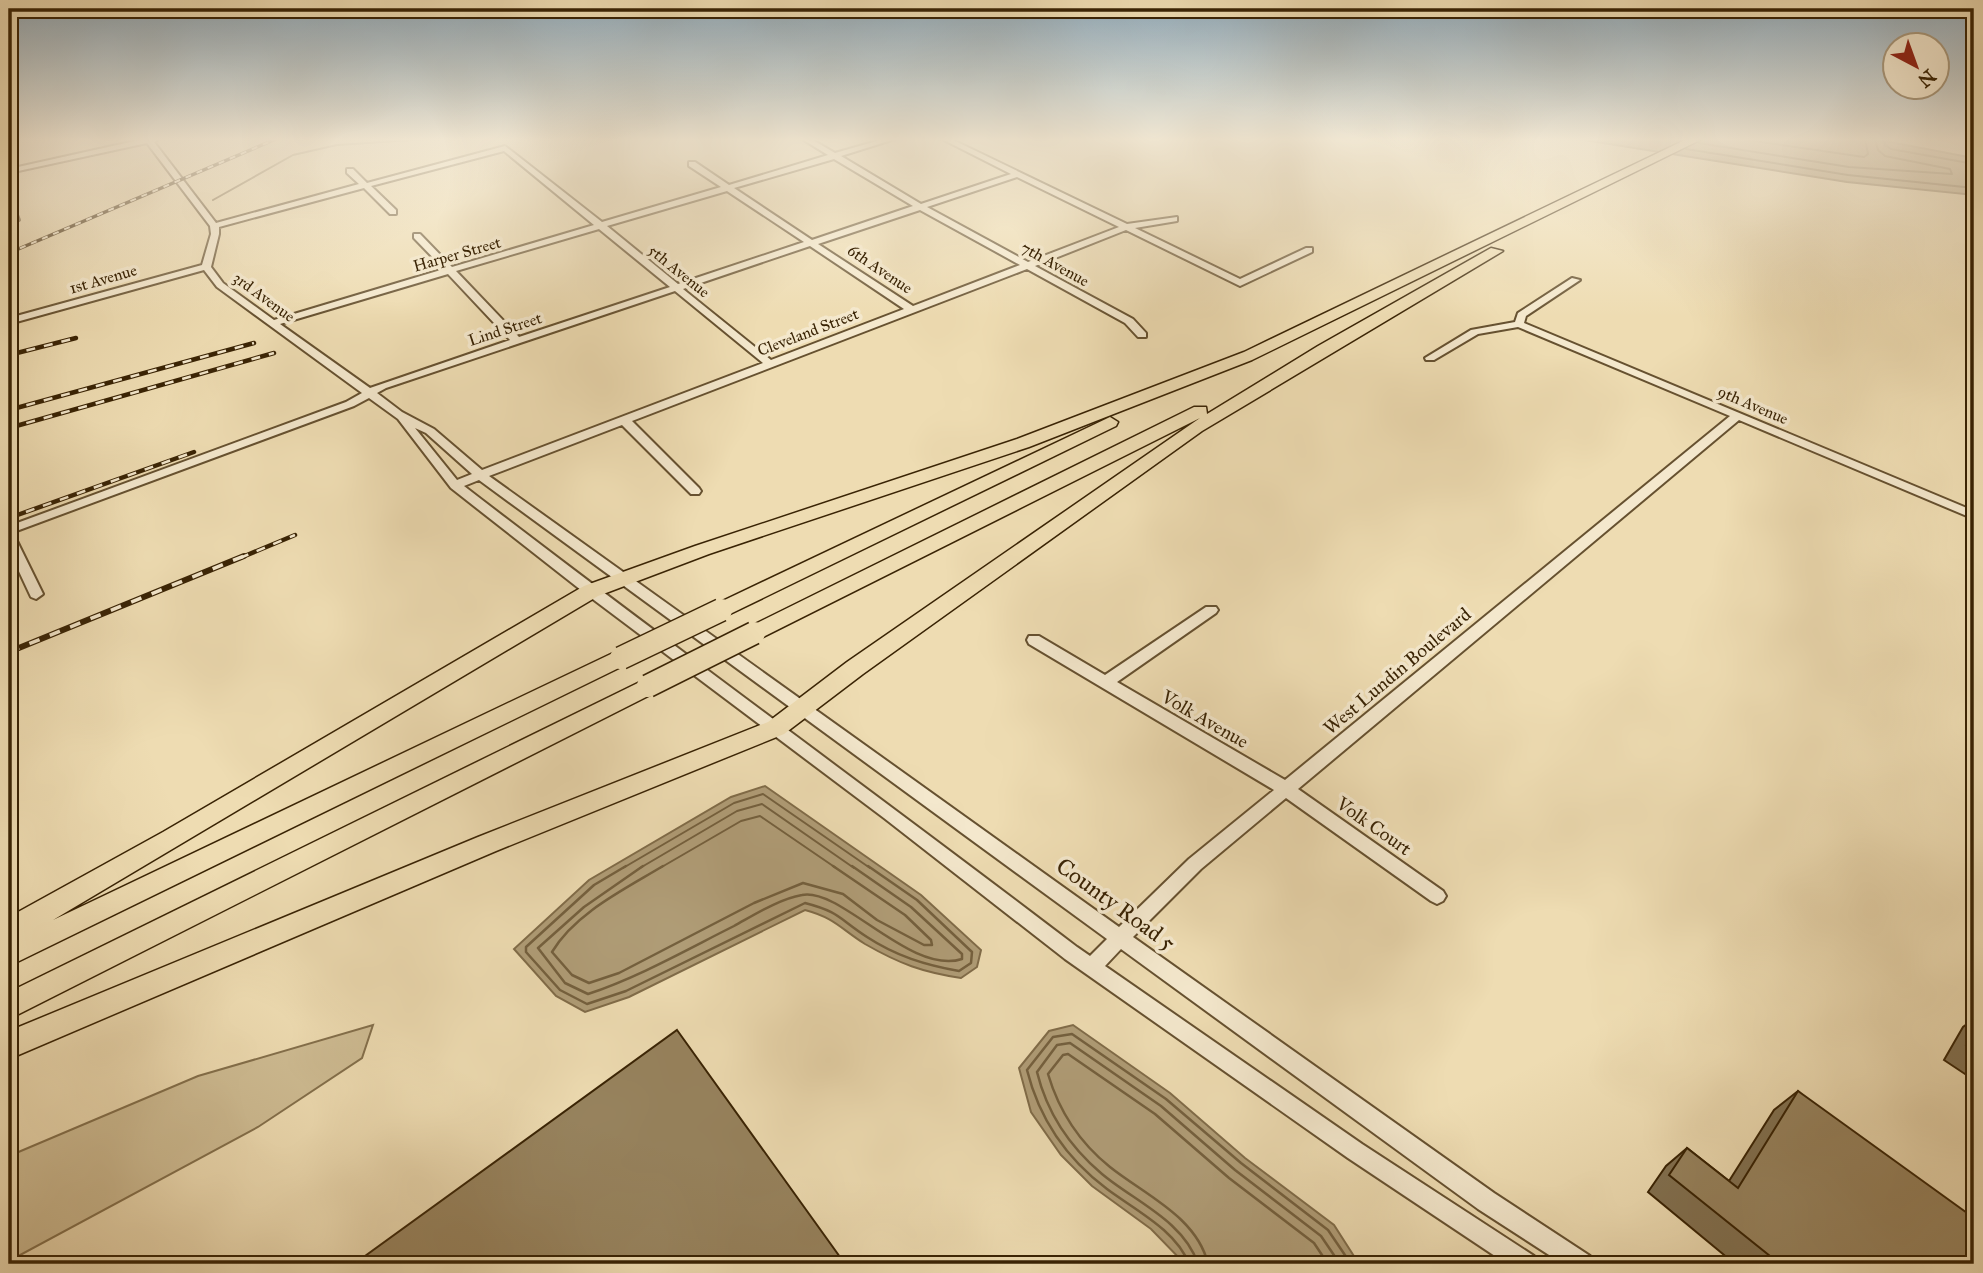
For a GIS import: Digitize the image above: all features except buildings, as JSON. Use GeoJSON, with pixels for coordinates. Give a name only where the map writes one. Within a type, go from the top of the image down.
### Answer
{"type":"FeatureCollection","features":[{"type":"Feature","properties":{"kind":"highway"},"geometry":{"type":"LineString","coordinates":[[9,954],[1582,198]]}},
{"type":"Feature","properties":{"kind":"highway"},"geometry":{"type":"LineString","coordinates":[[9,1045],[486,844],[776,728],[855,668],[1214,414],[1588,198]]}},
{"type":"Feature","properties":{"kind":"highway"},"geometry":{"type":"LineString","coordinates":[[9,1006],[1334,344]]}},
{"type":"Feature","properties":{"kind":"highway"},"geometry":{"type":"LineString","coordinates":[[9,931],[172,839],[591,591],[1023,443],[1258,352]]}},
{"type":"Feature","properties":{"kind":"street"},"geometry":{"type":"LineString","coordinates":[[194,198],[214,226],[319,198]]}},
{"type":"Feature","properties":{"kind":"street"},"geometry":{"type":"LineString","coordinates":[[379,198],[393,212]]}},
{"type":"Feature","properties":{"kind":"street","name":"5th Avenue"},"geometry":{"type":"LineString","coordinates":[[568,198],[599,227],[770,364]]}},
{"type":"Feature","properties":{"kind":"street","name":"Harper Street"},"geometry":{"type":"LineString","coordinates":[[273,323],[689,198]]}},
{"type":"Feature","properties":{"kind":"street","name":"6th Avenue"},"geometry":{"type":"LineString","coordinates":[[746,198],[911,309]]}},
{"type":"Feature","properties":{"kind":"street","name":"7th Avenue"},"geometry":{"type":"LineString","coordinates":[[906,198],[1129,321],[1142,335]]}},
{"type":"Feature","properties":{"kind":"street","name":"Lind Street"},"geometry":{"type":"LineString","coordinates":[[9,530],[316,417],[382,386],[946,198]]}},
{"type":"Feature","properties":{"kind":"street"},"geometry":{"type":"LineString","coordinates":[[1067,198],[1240,283],[1309,250]]}},
{"type":"Feature","properties":{"kind":"street"},"geometry":{"type":"LineString","coordinates":[[9,205],[12,221]]}},
{"type":"Feature","properties":{"kind":"street","name":"Cleveland Street"},"geometry":{"type":"LineString","coordinates":[[455,485],[1127,228],[1174,219]]}},
{"type":"Feature","properties":{"kind":"street","name":"3rd Avenue"},"geometry":{"type":"LineString","coordinates":[[214,226],[215,234],[206,267],[220,285],[398,414],[430,431],[480,475],[623,578]]}},
{"type":"Feature","properties":{"kind":"street"},"geometry":{"type":"LineString","coordinates":[[417,236],[517,341]]}},
{"type":"Feature","properties":{"kind":"street","name":"1st Avenue"},"geometry":{"type":"LineString","coordinates":[[9,321],[206,267]]}},
{"type":"Feature","properties":{"kind":"street"},"geometry":{"type":"LineString","coordinates":[[1430,358],[1475,332],[1519,324],[1521,315],[1575,280]]}},
{"type":"Feature","properties":{"kind":"street","name":"9th Avenue"},"geometry":{"type":"LineString","coordinates":[[1519,324],[1974,515]]}},
{"type":"Feature","properties":{"kind":"street","name":"3rd Avenue"},"geometry":{"type":"LineString","coordinates":[[398,414],[455,485],[591,591]]}},
{"type":"Feature","properties":{"kind":"street","name":"West Lundin Boulevard"},"geometry":{"type":"LineString","coordinates":[[1091,967],[1195,864],[1737,415]]}},
{"type":"Feature","properties":{"kind":"street"},"geometry":{"type":"LineString","coordinates":[[623,419],[695,491]]}},
{"type":"Feature","properties":{"kind":"street"},"geometry":{"type":"LineString","coordinates":[[9,537],[36,594]]}},
{"type":"Feature","properties":{"kind":"street","name":"County Road 5"},"geometry":{"type":"LineString","coordinates":[[623,578],[1486,1201],[1582,1264]]}},
{"type":"Feature","properties":{"kind":"street"},"geometry":{"type":"LineString","coordinates":[[591,591],[1091,967],[1355,1151],[1526,1264]]}},
{"type":"Feature","properties":{"kind":"street"},"geometry":{"type":"LineString","coordinates":[[1105,683],[1211,610]]}},
{"type":"Feature","properties":{"kind":"street","name":"Volk Avenue"},"geometry":{"type":"LineString","coordinates":[[1034,640],[1286,789]]}},
{"type":"Feature","properties":{"kind":"street","name":"Volk Court"},"geometry":{"type":"LineString","coordinates":[[1286,789],[1437,897]]}},
{"type":"Feature","properties":{"kind":"shaded area"},"geometry":{"type":"Polygon","coordinates":[[[373,1025],[362,1058],[258,1127],[9,1261],[9,1156],[198,1076],[373,1025]]]}},
{"type":"Feature","properties":{"kind":"water"},"geometry":{"type":"Polygon","coordinates":[[[765,786],[921,895],[981,950],[977,967],[961,978],[912,966],[865,944],[831,920],[805,910],[629,997],[585,1012],[556,996],[514,949],[589,880],[731,797],[765,786]]]}},
{"type":"Feature","properties":{"kind":"water"},"geometry":{"type":"Polygon","coordinates":[[[1073,1025],[1170,1093],[1245,1158],[1334,1225],[1359,1264],[1185,1264],[1151,1229],[1092,1186],[1061,1155],[1031,1112],[1019,1068],[1049,1031],[1073,1025]]]}},
{"type":"Feature","properties":{"kind":"railway"},"geometry":{"type":"LineString","coordinates":[[9,253],[137,198]]}},
{"type":"Feature","properties":{"kind":"railway"},"geometry":{"type":"LineString","coordinates":[[9,355],[76,338]]}},
{"type":"Feature","properties":{"kind":"railway"},"geometry":{"type":"LineString","coordinates":[[9,410],[254,343]]}},
{"type":"Feature","properties":{"kind":"railway"},"geometry":{"type":"LineString","coordinates":[[9,428],[274,353]]}},
{"type":"Feature","properties":{"kind":"railway"},"geometry":{"type":"LineString","coordinates":[[9,518],[194,452]]}},
{"type":"Feature","properties":{"kind":"railway"},"geometry":{"type":"LineString","coordinates":[[240,558],[295,535]]}},
{"type":"Feature","properties":{"kind":"railway"},"geometry":{"type":"LineString","coordinates":[[9,652],[244,556]]}}]}
